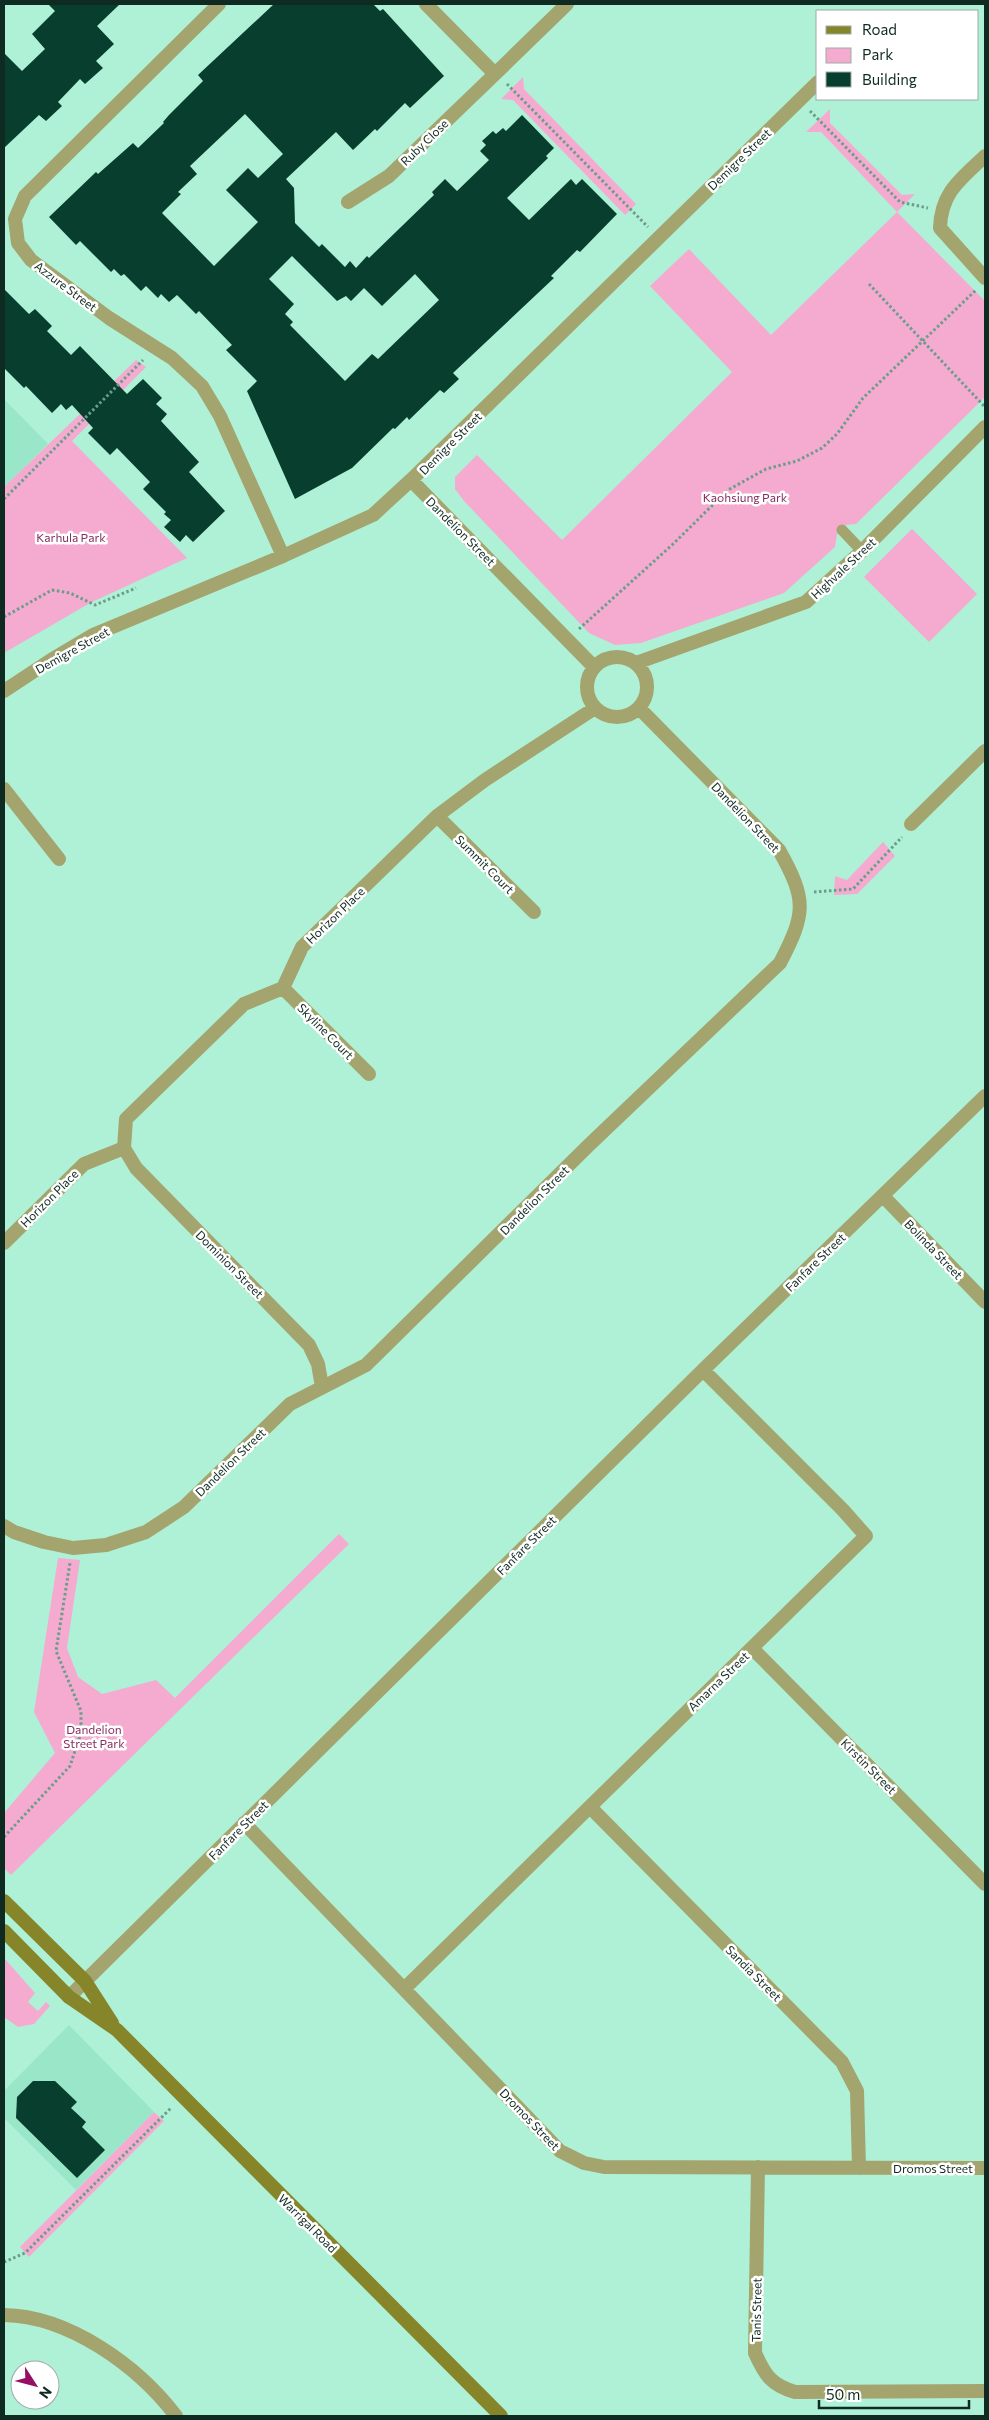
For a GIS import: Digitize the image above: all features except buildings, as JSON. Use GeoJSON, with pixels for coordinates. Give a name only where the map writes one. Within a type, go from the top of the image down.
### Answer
{"type":"FeatureCollection","features":[{"type":"Feature","properties":{"kind":"main road","name":"Warrigal Road"},"geometry":{"type":"LineString","coordinates":[[4,1901],[85,1981],[116,2030]]}},
{"type":"Feature","properties":{"kind":"main road","name":"Warrigal Road"},"geometry":{"type":"LineString","coordinates":[[4,1931],[70,1997],[116,2030],[501,2416]]}},
{"type":"Feature","properties":{"kind":"street","name":"Azzure Street"},"geometry":{"type":"LineString","coordinates":[[219,4],[24,196],[10,218],[18,243],[31,260],[109,318],[172,358],[202,386],[220,416],[283,556]]}},
{"type":"Feature","properties":{"kind":"street"},"geometry":{"type":"LineString","coordinates":[[426,4],[495,74]]}},
{"type":"Feature","properties":{"kind":"street","name":"Ruby Close"},"geometry":{"type":"LineString","coordinates":[[348,202],[389,176],[567,4]]}},
{"type":"Feature","properties":{"kind":"street","name":"Demigre Street"},"geometry":{"type":"LineString","coordinates":[[4,691],[50,660],[93,635],[283,556],[373,515],[816,84]]}},
{"type":"Feature","properties":{"kind":"street"},"geometry":{"type":"LineString","coordinates":[[982,282],[940,228],[940,211],[952,188],[985,156]]}},
{"type":"Feature","properties":{"kind":"street","name":"Highvale Street"},"geometry":{"type":"LineString","coordinates":[[636,663],[806,602],[862,550],[985,427]]}},
{"type":"Feature","properties":{"kind":"street","name":"Dandelion Street"},"geometry":{"type":"LineString","coordinates":[[411,480],[594,667]]}},
{"type":"Feature","properties":{"kind":"street"},"geometry":{"type":"LineString","coordinates":[[619,656],[636,663],[646,677],[648,684],[647,695],[639,708],[628,716],[617,718],[601,713],[595,708],[588,696],[587,686],[594,667],[610,657],[619,656]]}},
{"type":"Feature","properties":{"kind":"street","name":"Horizon Place"},"geometry":{"type":"LineString","coordinates":[[283,988],[302,947],[437,816],[485,780],[595,708]]}},
{"type":"Feature","properties":{"kind":"street","name":"Dandelion Street"},"geometry":{"type":"LineString","coordinates":[[4,1526],[14,1532],[44,1542],[73,1548],[106,1545],[146,1532],[184,1507],[290,1404],[366,1365],[589,1145],[780,963],[797,930],[799,893],[794,876],[779,850],[639,708]]}},
{"type":"Feature","properties":{"kind":"street"},"geometry":{"type":"LineString","coordinates":[[911,824],[985,751]]}},
{"type":"Feature","properties":{"kind":"street"},"geometry":{"type":"LineString","coordinates":[[4,789],[59,859]]}},
{"type":"Feature","properties":{"kind":"street","name":"Summit Court"},"geometry":{"type":"LineString","coordinates":[[437,816],[534,912]]}},
{"type":"Feature","properties":{"kind":"street"},"geometry":{"type":"LineString","coordinates":[[124,1148],[126,1119],[244,1004],[283,988]]}},
{"type":"Feature","properties":{"kind":"street","name":"Skyline Court"},"geometry":{"type":"LineString","coordinates":[[283,988],[369,1074]]}},
{"type":"Feature","properties":{"kind":"street","name":"Fanfare Street"},"geometry":{"type":"LineString","coordinates":[[70,1997],[703,1370],[985,1096]]}},
{"type":"Feature","properties":{"kind":"street","name":"Horizon Place"},"geometry":{"type":"LineString","coordinates":[[4,1242],[84,1164],[124,1148]]}},
{"type":"Feature","properties":{"kind":"street","name":"Dominion Street"},"geometry":{"type":"LineString","coordinates":[[124,1148],[136,1168],[309,1345],[318,1364],[322,1387]]}},
{"type":"Feature","properties":{"kind":"street","name":"Bolinda Street"},"geometry":{"type":"LineString","coordinates":[[883,1196],[985,1302]]}},
{"type":"Feature","properties":{"kind":"street","name":"Amarna Street"},"geometry":{"type":"LineString","coordinates":[[404,1989],[866,1536],[843,1510],[703,1370]]}},
{"type":"Feature","properties":{"kind":"street","name":"Kirstin Street"},"geometry":{"type":"LineString","coordinates":[[752,1648],[985,1884]]}},
{"type":"Feature","properties":{"kind":"street","name":"Sandia Street"},"geometry":{"type":"LineString","coordinates":[[590,1807],[842,2062],[856,2091],[859,2168]]}},
{"type":"Feature","properties":{"kind":"street","name":"Dromos Street"},"geometry":{"type":"LineString","coordinates":[[244,1823],[560,2150],[584,2163],[604,2167],[985,2168]]}},
{"type":"Feature","properties":{"kind":"street","name":"Tanis Street"},"geometry":{"type":"LineString","coordinates":[[758,2167],[755,2353],[764,2373],[779,2387],[795,2392],[985,2391]]}},
{"type":"Feature","properties":{"kind":"street"},"geometry":{"type":"LineString","coordinates":[[4,2315],[50,2322],[101,2348],[137,2374],[176,2416]]}},
{"type":"Feature","properties":{"kind":"lane"},"geometry":{"type":"LineString","coordinates":[[842,530],[862,550]]}},
{"type":"Feature","properties":{"kind":"path"},"geometry":{"type":"LineString","coordinates":[[495,74],[520,95],[658,238]]}},
{"type":"Feature","properties":{"kind":"path"},"geometry":{"type":"LineString","coordinates":[[799,100],[900,202],[940,211]]}},
{"type":"Feature","properties":{"kind":"path"},"geometry":{"type":"LineString","coordinates":[[568,640],[672,545],[728,490],[766,469],[796,461],[822,448],[837,434],[863,398],[923,342],[982,282]]}},
{"type":"Feature","properties":{"kind":"path"},"geometry":{"type":"LineString","coordinates":[[869,284],[985,408]]}},
{"type":"Feature","properties":{"kind":"path"},"geometry":{"type":"LineString","coordinates":[[4,499],[141,363],[152,345]]}},
{"type":"Feature","properties":{"kind":"path"},"geometry":{"type":"LineString","coordinates":[[4,617],[52,590],[70,593],[95,605],[136,588]]}},
{"type":"Feature","properties":{"kind":"path"},"geometry":{"type":"LineString","coordinates":[[799,893],[853,889],[874,864],[899,842],[911,824]]}},
{"type":"Feature","properties":{"kind":"path"},"geometry":{"type":"LineString","coordinates":[[4,1837],[70,1766],[81,1733],[81,1711],[56,1651],[73,1548]]}},
{"type":"Feature","properties":{"kind":"path"},"geometry":{"type":"LineString","coordinates":[[4,2262],[25,2253],[182,2097]]}},
{"type":"Feature","properties":{"kind":"shaded area"},"geometry":{"type":"Polygon","coordinates":[[[4,399],[48,444],[4,487],[4,399]]]}},
{"type":"Feature","properties":{"kind":"shaded area"},"geometry":{"type":"Polygon","coordinates":[[[69,2025],[154,2112],[76,2190],[4,2118],[4,2091],[69,2025]]]}},
{"type":"Feature","properties":{"kind":"green space"},"geometry":{"type":"Polygon","coordinates":[[[523,77],[524,89],[636,204],[625,215],[513,100],[501,99],[523,77]]]}},
{"type":"Feature","properties":{"kind":"green space"},"geometry":{"type":"Polygon","coordinates":[[[830,109],[830,123],[902,195],[915,194],[897,212],[821,132],[806,132],[830,109]]]}},
{"type":"Feature","properties":{"kind":"green space","name":"Kaohsiung Park"},"geometry":{"type":"Polygon","coordinates":[[[897,212],[985,301],[985,397],[856,524],[846,525],[837,534],[835,547],[784,593],[641,643],[615,645],[589,633],[464,501],[455,489],[455,477],[477,455],[562,540],[732,372],[650,286],[689,249],[771,335],[897,212]]]}},
{"type":"Feature","properties":{"kind":"green space","name":"Karhula Park"},"geometry":{"type":"Polygon","coordinates":[[[136,360],[146,367],[72,441],[187,558],[90,603],[4,653],[4,487],[136,360]]]}},
{"type":"Feature","properties":{"kind":"green space"},"geometry":{"type":"Polygon","coordinates":[[[912,529],[977,594],[929,642],[864,577],[912,529]]]}},
{"type":"Feature","properties":{"kind":"green space"},"geometry":{"type":"Polygon","coordinates":[[[883,842],[895,856],[857,894],[834,895],[835,876],[847,880],[883,842]]]}},
{"type":"Feature","properties":{"kind":"green space","name":"Dandelion Street Park"},"geometry":{"type":"Polygon","coordinates":[[[339,1534],[349,1544],[11,1875],[4,1868],[4,1813],[55,1753],[34,1712],[58,1558],[80,1560],[67,1648],[78,1677],[102,1694],[156,1680],[175,1698],[339,1534]]]}},
{"type":"Feature","properties":{"kind":"green space"},"geometry":{"type":"Polygon","coordinates":[[[4,1952],[5,1959],[35,1993],[28,2002],[38,2011],[46,2002],[50,2006],[34,2024],[18,2027],[4,2017],[4,1952]]]}},
{"type":"Feature","properties":{"kind":"green space"},"geometry":{"type":"Polygon","coordinates":[[[154,2112],[164,2121],[29,2257],[20,2247],[154,2112]]]}}]}
